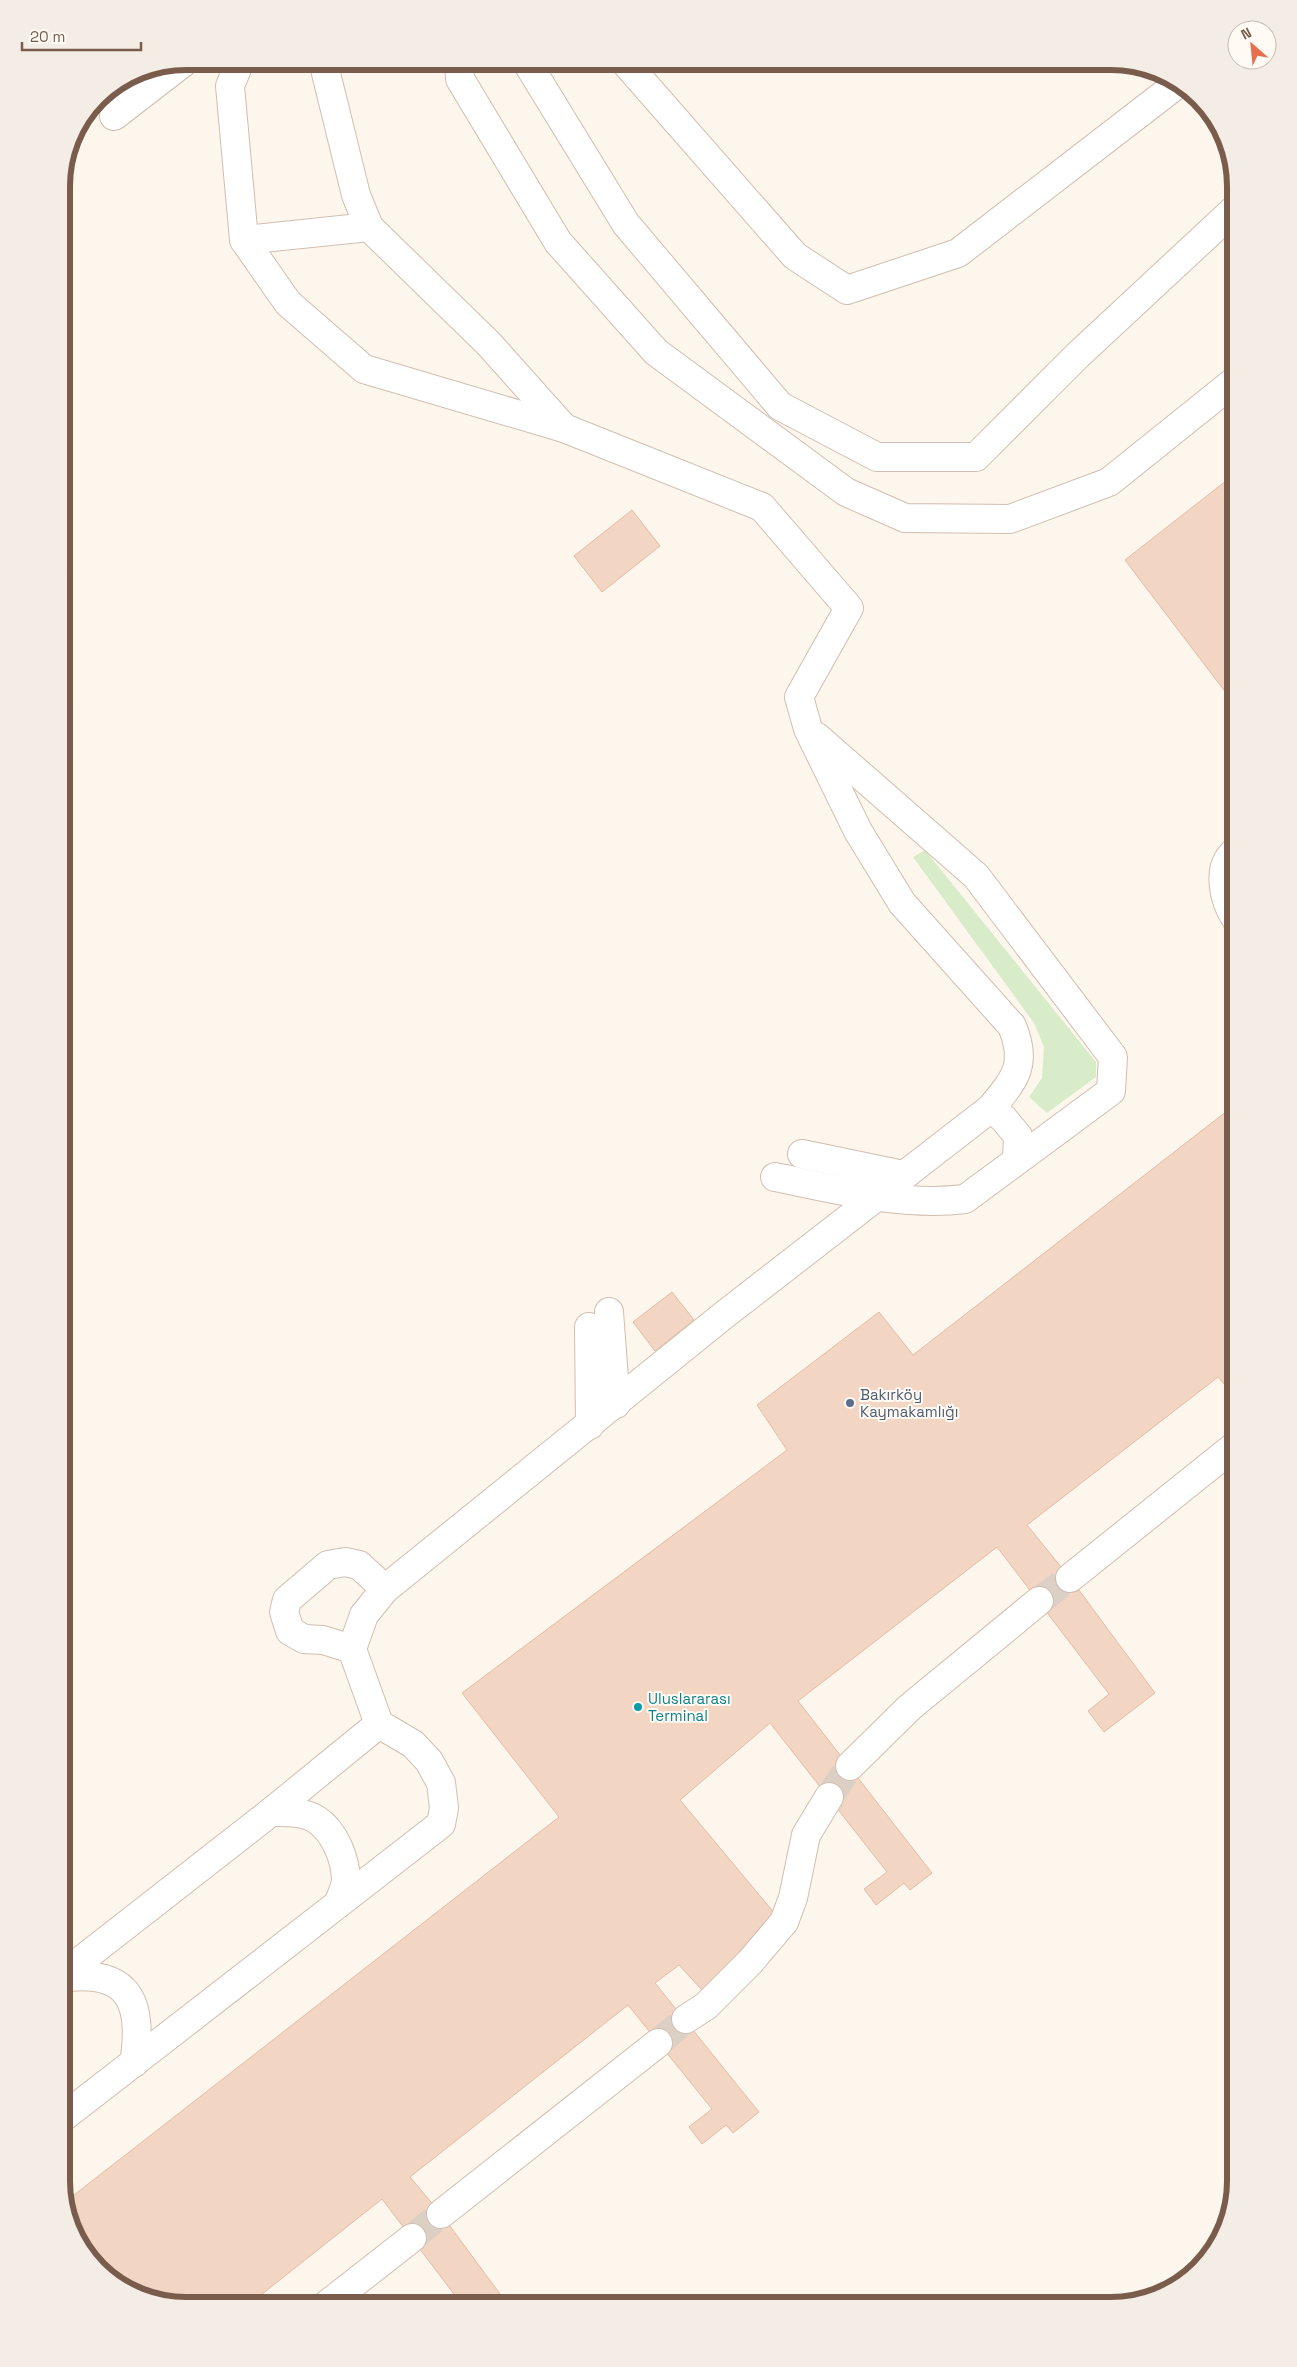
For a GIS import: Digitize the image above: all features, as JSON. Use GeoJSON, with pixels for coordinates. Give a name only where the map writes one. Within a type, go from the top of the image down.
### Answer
{"type":"FeatureCollection","features":[{"type":"Feature","properties":{"kind":"lane"},"geometry":{"type":"LineString","coordinates":[[70,2112],[440,1824],[444,1808],[441,1783],[430,1761],[413,1744],[379,1724],[352,1649],[364,1615],[385,1588],[590,1425],[724,1315],[991,1108],[1011,1083],[1020,1067],[1019,1043],[1012,1026],[902,903],[858,831],[808,729],[799,697],[849,608],[762,507],[564,428],[364,369],[288,303],[244,240],[238,192],[230,86],[236,70]]}},
{"type":"Feature","properties":{"kind":"lane"},"geometry":{"type":"LineString","coordinates":[[325,70],[356,196],[369,227],[488,344],[564,428]]}},
{"type":"Feature","properties":{"kind":"lane"},"geometry":{"type":"LineString","coordinates":[[460,70],[460,79],[558,242],[656,352],[846,492],[905,518],[1010,520],[1109,482],[1227,387]]}},
{"type":"Feature","properties":{"kind":"lane"},"geometry":{"type":"LineString","coordinates":[[532,70],[626,224],[780,406],[877,457],[976,457],[1078,355],[1227,216]]}},
{"type":"Feature","properties":{"kind":"lane"},"geometry":{"type":"LineString","coordinates":[[632,70],[795,256],[847,290],[958,253],[1173,87]]}},
{"type":"Feature","properties":{"kind":"lane"},"geometry":{"type":"LineString","coordinates":[[114,116],[172,71]]}},
{"type":"Feature","properties":{"kind":"lane"},"geometry":{"type":"LineString","coordinates":[[244,240],[369,227]]}},
{"type":"Feature","properties":{"kind":"lane"},"geometry":{"type":"LineString","coordinates":[[775,1177],[876,1196],[946,1202],[965,1199],[1111,1091],[1113,1057],[976,876],[808,729]]}},
{"type":"Feature","properties":{"kind":"lane"},"geometry":{"type":"LineString","coordinates":[[1227,866],[1222,884],[1227,896]]}},
{"type":"Feature","properties":{"kind":"lane"},"geometry":{"type":"LineString","coordinates":[[991,1108],[1003,1118],[1018,1136],[1017,1159]]}},
{"type":"Feature","properties":{"kind":"lane"},"geometry":{"type":"LineString","coordinates":[[802,1154],[903,1175]]}},
{"type":"Feature","properties":{"kind":"lane"},"geometry":{"type":"LineString","coordinates":[[590,1425],[599,1320],[616,1404]]}},
{"type":"Feature","properties":{"kind":"lane"},"geometry":{"type":"LineString","coordinates":[[1070,1578],[1227,1452]]}},
{"type":"Feature","properties":{"kind":"lane"},"geometry":{"type":"LineString","coordinates":[[352,1649],[323,1640],[304,1639],[290,1631],[284,1612],[287,1600],[328,1565],[345,1562],[359,1565],[385,1588]]}},
{"type":"Feature","properties":{"kind":"lane"},"geometry":{"type":"LineString","coordinates":[[850,1766],[910,1707],[1040,1601]]}},
{"type":"Feature","properties":{"kind":"lane"},"geometry":{"type":"LineString","coordinates":[[70,1970],[271,1812],[379,1724]]}},
{"type":"Feature","properties":{"kind":"lane"},"geometry":{"type":"LineString","coordinates":[[686,2019],[706,2006],[750,1962],[784,1922],[793,1898],[806,1835],[829,1797]]}},
{"type":"Feature","properties":{"kind":"lane"},"geometry":{"type":"LineString","coordinates":[[271,1812],[292,1812],[316,1819],[333,1837],[344,1861],[346,1883],[338,1904]]}},
{"type":"Feature","properties":{"kind":"lane"},"geometry":{"type":"LineString","coordinates":[[70,1976],[99,1977],[116,1983],[127,1995],[136,2013],[138,2035],[134,2063]]}},
{"type":"Feature","properties":{"kind":"lane"},"geometry":{"type":"LineString","coordinates":[[441,2214],[658,2043]]}},
{"type":"Feature","properties":{"kind":"lane"},"geometry":{"type":"LineString","coordinates":[[337,2297],[412,2238]]}},
{"type":"Feature","properties":{"kind":"green space"},"geometry":{"type":"Polygon","coordinates":[[[925,850],[1096,1062],[1096,1077],[1047,1113],[1029,1097],[1042,1078],[1044,1047],[1034,1023],[913,857],[925,850]]]}},
{"type":"Feature","properties":{"kind":"building"},"geometry":{"type":"Polygon","coordinates":[[[1227,480],[1227,694],[1125,560],[1227,480]]]}},
{"type":"Feature","properties":{"kind":"building"},"geometry":{"type":"Polygon","coordinates":[[[632,510],[660,546],[602,592],[574,556],[632,510]]]}},
{"type":"Feature","properties":{"kind":"building","name":"Uluslararası Terminal"},"geometry":{"type":"Polygon","coordinates":[[[1227,1111],[1227,1388],[1218,1377],[1027,1525],[1070,1578],[1155,1693],[1104,1732],[1088,1711],[1109,1694],[997,1547],[798,1701],[932,1873],[910,1890],[904,1883],[876,1905],[864,1889],[887,1872],[770,1723],[680,1800],[781,1921],[702,1990],[679,1965],[655,1983],[759,2112],[733,2133],[726,2125],[702,2144],[689,2127],[712,2109],[628,2005],[410,2177],[441,2214],[502,2297],[456,2297],[382,2199],[258,2297],[178,2297],[163,2295],[141,2288],[115,2273],[94,2252],[86,2239],[79,2226],[71,2197],[559,1817],[462,1693],[787,1450],[757,1405],[879,1312],[913,1355],[1227,1111]]]}},
{"type":"Feature","properties":{"kind":"building"},"geometry":{"type":"Polygon","coordinates":[[[672,1292],[694,1320],[655,1351],[633,1322],[672,1292]]]}},
{"type":"Feature","properties":{"kind":"tunnel"},"geometry":{"type":"LineString","coordinates":[[1039,1601],[1070,1578]]}},
{"type":"Feature","properties":{"kind":"tunnel"},"geometry":{"type":"LineString","coordinates":[[829,1797],[850,1766]]}},
{"type":"Feature","properties":{"kind":"tunnel"},"geometry":{"type":"LineString","coordinates":[[658,2043],[686,2019]]}},
{"type":"Feature","properties":{"kind":"tunnel"},"geometry":{"type":"LineString","coordinates":[[412,2238],[441,2214]]}},
{"type":"Feature","properties":{"kind":"place","name":"Bakırköy Kaymakamlığı"},"geometry":{"type":"Point","coordinates":[850,1403]}},
{"type":"Feature","properties":{"kind":"place","name":"Uluslararası Terminal"},"geometry":{"type":"Point","coordinates":[638,1707]}}]}
